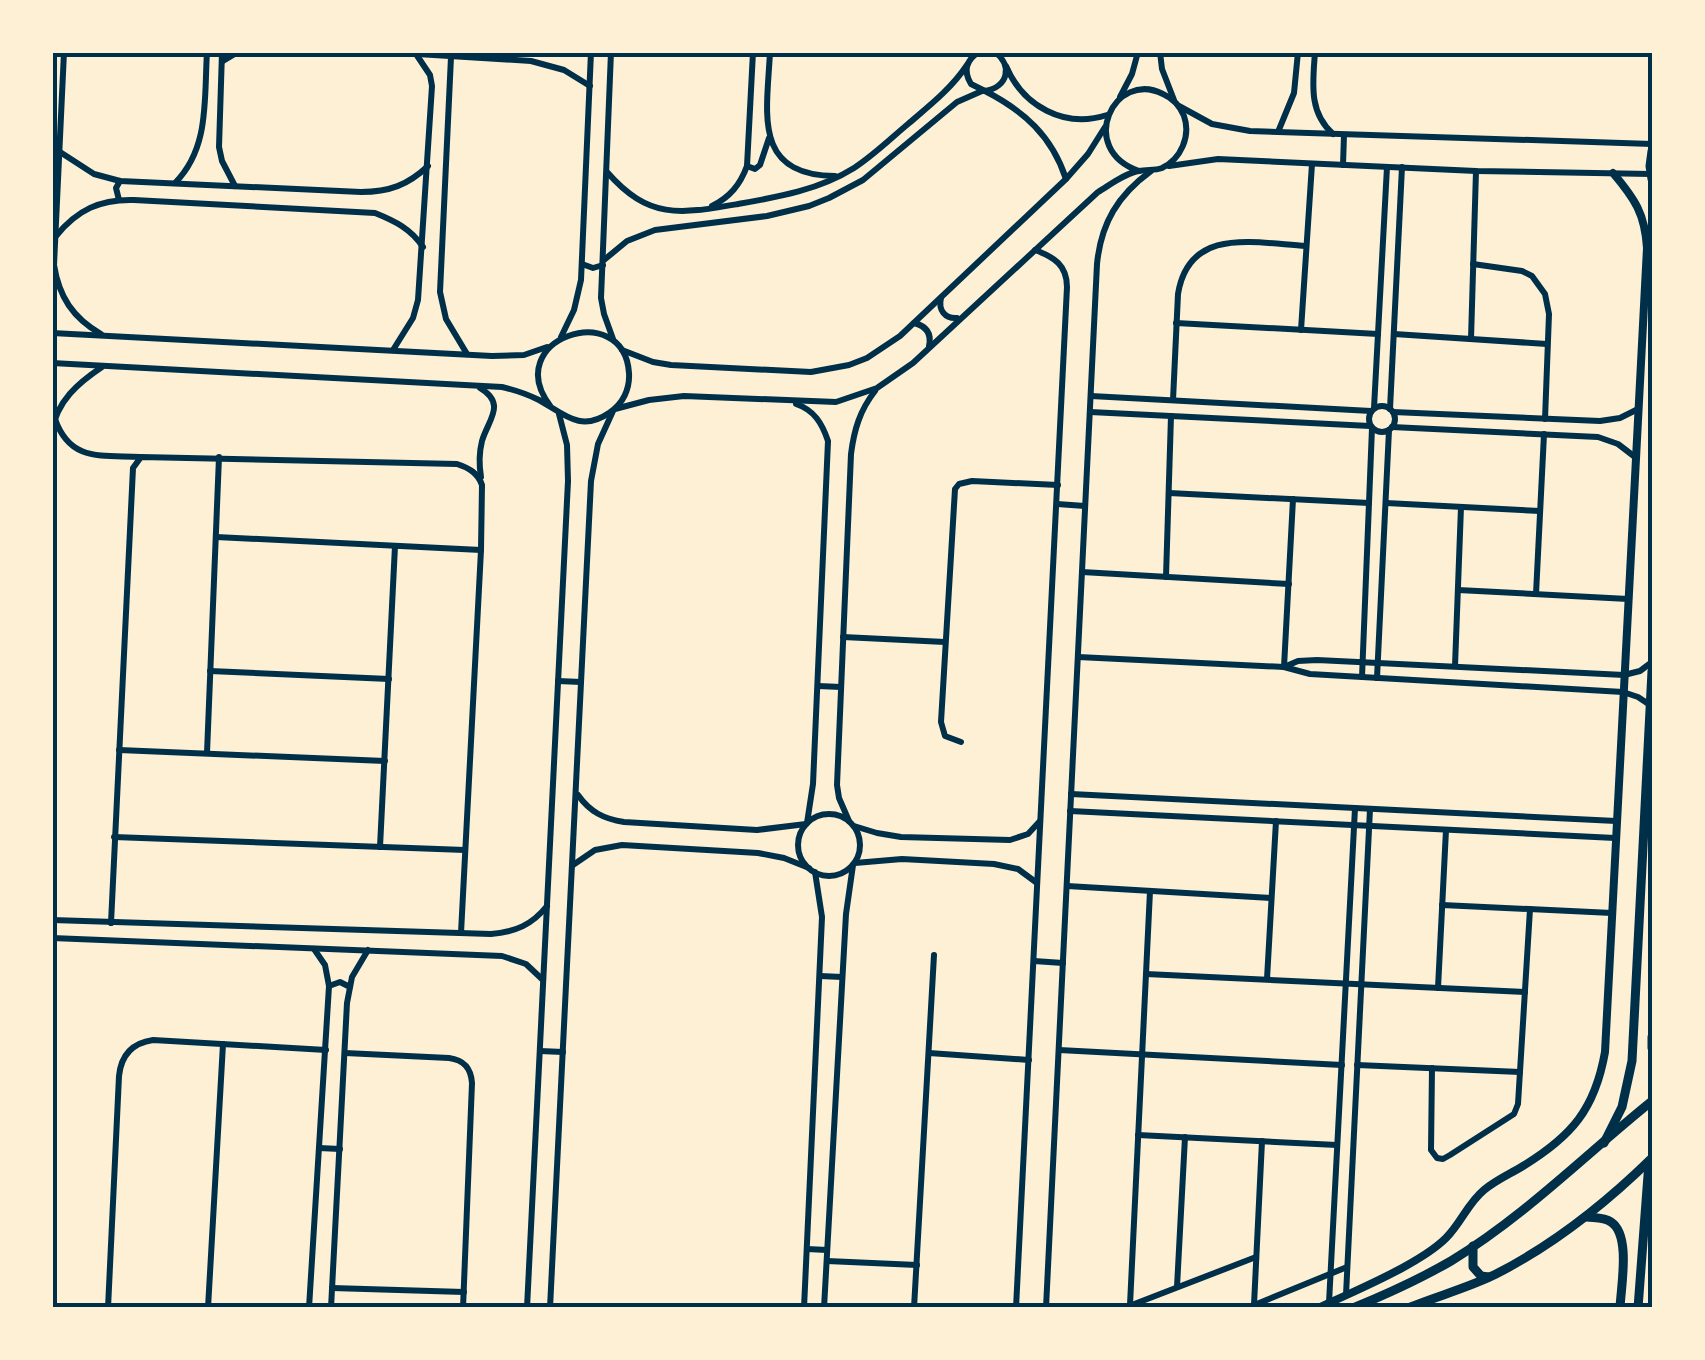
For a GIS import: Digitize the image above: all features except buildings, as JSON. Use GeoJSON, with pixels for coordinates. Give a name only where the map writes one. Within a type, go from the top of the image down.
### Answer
{"type":"FeatureCollection","features":[{"type":"Feature","properties":{"kind":"main road"},"geometry":{"type":"LineString","coordinates":[[1652,147],[1652,176]]}},
{"type":"Feature","properties":{"kind":"main road"},"geometry":{"type":"LineString","coordinates":[[1604,1143],[1622,1107],[1632,1061],[1652,670]]}},
{"type":"Feature","properties":{"kind":"main road"},"geometry":{"type":"LineString","coordinates":[[1652,1037],[1652,1048]]}},
{"type":"Feature","properties":{"kind":"main road"},"geometry":{"type":"LineString","coordinates":[[1353,1308],[1420,1278],[1473,1246],[1526,1207],[1652,1100]]}},
{"type":"Feature","properties":{"kind":"main road"},"geometry":{"type":"LineString","coordinates":[[1408,1308],[1494,1275],[1557,1238],[1587,1217],[1650,1160]]}},
{"type":"Feature","properties":{"kind":"main road"},"geometry":{"type":"LineString","coordinates":[[1638,1308],[1650,1160]]}},
{"type":"Feature","properties":{"kind":"main road"},"geometry":{"type":"LineString","coordinates":[[1587,1217],[1612,1222],[1622,1236],[1620,1308]]}},
{"type":"Feature","properties":{"kind":"main road"},"geometry":{"type":"LineString","coordinates":[[1473,1246],[1471,1261],[1476,1272],[1486,1278],[1494,1275]]}},
{"type":"Feature","properties":{"kind":"street"},"geometry":{"type":"LineString","coordinates":[[64,52],[54,266],[64,299],[74,314],[102,335]]}},
{"type":"Feature","properties":{"kind":"street"},"geometry":{"type":"LineString","coordinates":[[174,184],[194,159],[202,130],[207,52]]}},
{"type":"Feature","properties":{"kind":"street"},"geometry":{"type":"LineString","coordinates":[[222,52],[218,132],[222,161],[236,187]]}},
{"type":"Feature","properties":{"kind":"street"},"geometry":{"type":"LineString","coordinates":[[222,62],[238,52]]}},
{"type":"Feature","properties":{"kind":"street"},"geometry":{"type":"LineString","coordinates":[[385,52],[531,62],[564,70],[590,86]]}},
{"type":"Feature","properties":{"kind":"street"},"geometry":{"type":"LineString","coordinates":[[531,62],[534,52]]}},
{"type":"Feature","properties":{"kind":"street"},"geometry":{"type":"LineString","coordinates":[[561,338],[574,310],[582,264],[591,52]]}},
{"type":"Feature","properties":{"kind":"street"},"geometry":{"type":"LineString","coordinates":[[550,1308],[591,480],[598,444],[626,394],[629,374],[604,314],[602,298],[612,52]]}},
{"type":"Feature","properties":{"kind":"street"},"geometry":{"type":"LineString","coordinates":[[704,210],[731,194],[747,166],[754,52]]}},
{"type":"Feature","properties":{"kind":"street"},"geometry":{"type":"LineString","coordinates":[[770,52],[766,120],[774,150],[793,168],[841,176]]}},
{"type":"Feature","properties":{"kind":"street"},"geometry":{"type":"LineString","coordinates":[[551,408],[541,390],[539,370],[546,352],[570,334],[590,332],[608,338],[636,356],[671,365],[811,372],[849,365],[884,348],[1088,154],[1132,74],[1138,52]]}},
{"type":"Feature","properties":{"kind":"street"},"geometry":{"type":"LineString","coordinates":[[1160,52],[1162,69],[1184,116],[1185,140],[1173,161],[1162,168]]}},
{"type":"Feature","properties":{"kind":"street"},"geometry":{"type":"LineString","coordinates":[[1278,132],[1294,92],[1298,52]]}},
{"type":"Feature","properties":{"kind":"street"},"geometry":{"type":"LineString","coordinates":[[1315,52],[1316,110],[1334,134]]}},
{"type":"Feature","properties":{"kind":"street"},"geometry":{"type":"LineString","coordinates":[[416,54],[432,86],[423,248]]}},
{"type":"Feature","properties":{"kind":"street"},"geometry":{"type":"LineString","coordinates":[[392,350],[413,318],[431,263],[450,56]]}},
{"type":"Feature","properties":{"kind":"street"},"geometry":{"type":"LineString","coordinates":[[607,172],[629,194],[671,212],[704,210],[801,192],[841,176],[868,158],[938,98],[972,57]]}},
{"type":"Feature","properties":{"kind":"street"},"geometry":{"type":"LineString","coordinates":[[972,57],[966,72],[970,84],[1020,112],[1043,133],[1066,178]]}},
{"type":"Feature","properties":{"kind":"street"},"geometry":{"type":"LineString","coordinates":[[582,264],[593,268],[641,234],[788,212],[830,198],[863,180],[957,102],[998,88],[1007,72],[1001,57]]}},
{"type":"Feature","properties":{"kind":"street"},"geometry":{"type":"LineString","coordinates":[[1001,57],[1026,96],[1049,112],[1078,120],[1108,114]]}},
{"type":"Feature","properties":{"kind":"street"},"geometry":{"type":"LineString","coordinates":[[1119,100],[1147,89],[1158,91],[1212,124],[1250,131],[1652,147]]}},
{"type":"Feature","properties":{"kind":"street"},"geometry":{"type":"LineString","coordinates":[[1105,126],[1106,138],[1117,160],[1139,171],[1218,160],[1652,176]]}},
{"type":"Feature","properties":{"kind":"street"},"geometry":{"type":"LineString","coordinates":[[202,130],[210,138],[218,132]]}},
{"type":"Feature","properties":{"kind":"street"},"geometry":{"type":"LineString","coordinates":[[1343,165],[1344,135]]}},
{"type":"Feature","properties":{"kind":"street"},"geometry":{"type":"LineString","coordinates":[[747,166],[760,166],[769,138]]}},
{"type":"Feature","properties":{"kind":"street"},"geometry":{"type":"LineString","coordinates":[[60,152],[94,174],[120,181],[364,199],[405,184],[428,166]]}},
{"type":"Feature","properties":{"kind":"street"},"geometry":{"type":"LineString","coordinates":[[1301,330],[1312,164]]}},
{"type":"Feature","properties":{"kind":"street"},"geometry":{"type":"LineString","coordinates":[[1387,167],[1373,409],[1368,421],[1372,427],[1380,432],[1391,429],[1544,434],[1609,440],[1635,457]]}},
{"type":"Feature","properties":{"kind":"street"},"geometry":{"type":"LineString","coordinates":[[1377,678],[1391,429],[1395,420],[1394,334],[1402,168]]}},
{"type":"Feature","properties":{"kind":"street"},"geometry":{"type":"LineString","coordinates":[[52,363],[502,387],[568,418],[586,422],[649,400],[684,396],[836,402],[877,388],[914,362],[1098,192],[1139,171]]}},
{"type":"Feature","properties":{"kind":"street"},"geometry":{"type":"LineString","coordinates":[[1046,1308],[1099,245],[1122,195],[1151,171]]}},
{"type":"Feature","properties":{"kind":"street"},"geometry":{"type":"LineString","coordinates":[[1471,339],[1476,171]]}},
{"type":"Feature","properties":{"kind":"street"},"geometry":{"type":"LineString","coordinates":[[1318,1308],[1434,1248],[1455,1228],[1480,1193],[1567,1135],[1582,1117],[1597,1086],[1605,1052],[1647,248],[1639,208],[1613,173]]}},
{"type":"Feature","properties":{"kind":"street"},"geometry":{"type":"LineString","coordinates":[[119,200],[115,192],[120,181]]}},
{"type":"Feature","properties":{"kind":"street"},"geometry":{"type":"LineString","coordinates":[[360,211],[364,199]]}},
{"type":"Feature","properties":{"kind":"street"},"geometry":{"type":"LineString","coordinates":[[56,236],[90,206],[119,200],[375,213],[403,226],[423,248],[452,332],[468,355]]}},
{"type":"Feature","properties":{"kind":"street"},"geometry":{"type":"LineString","coordinates":[[670,227],[666,219],[671,212]]}},
{"type":"Feature","properties":{"kind":"street"},"geometry":{"type":"LineString","coordinates":[[1173,400],[1180,280],[1194,257],[1218,244],[1232,242],[1306,246]]}},
{"type":"Feature","properties":{"kind":"street"},"geometry":{"type":"LineString","coordinates":[[1016,1308],[1067,279],[1054,257],[1035,250]]}},
{"type":"Feature","properties":{"kind":"street"},"geometry":{"type":"LineString","coordinates":[[1473,264],[1522,271],[1540,284],[1548,305],[1545,419]]}},
{"type":"Feature","properties":{"kind":"street"},"geometry":{"type":"LineString","coordinates":[[942,296],[941,310],[946,316],[959,318]]}},
{"type":"Feature","properties":{"kind":"street"},"geometry":{"type":"LineString","coordinates":[[913,323],[928,331],[929,347]]}},
{"type":"Feature","properties":{"kind":"street"},"geometry":{"type":"LineString","coordinates":[[1176,323],[1378,334]]}},
{"type":"Feature","properties":{"kind":"street"},"geometry":{"type":"LineString","coordinates":[[52,332],[509,356],[553,344]]}},
{"type":"Feature","properties":{"kind":"street"},"geometry":{"type":"LineString","coordinates":[[1394,334],[1548,344]]}},
{"type":"Feature","properties":{"kind":"street"},"geometry":{"type":"LineString","coordinates":[[52,431],[54,418],[72,391],[103,366]]}},
{"type":"Feature","properties":{"kind":"street"},"geometry":{"type":"LineString","coordinates":[[461,933],[482,550],[481,447],[494,406],[489,394],[474,386]]}},
{"type":"Feature","properties":{"kind":"street"},"geometry":{"type":"LineString","coordinates":[[572,866],[594,850],[622,845],[758,853],[784,858],[828,876],[842,873],[853,864],[860,840],[839,798],[837,785],[853,438],[861,412],[877,388]]}},
{"type":"Feature","properties":{"kind":"street"},"geometry":{"type":"LineString","coordinates":[[1090,396],[1373,409],[1382,406],[1392,410],[1545,419],[1610,420],[1638,409]]}},
{"type":"Feature","properties":{"kind":"street"},"geometry":{"type":"LineString","coordinates":[[790,401],[815,415],[828,441],[813,784],[807,823]]}},
{"type":"Feature","properties":{"kind":"street"},"geometry":{"type":"LineString","coordinates":[[1090,412],[1372,427]]}},
{"type":"Feature","properties":{"kind":"street"},"geometry":{"type":"LineString","coordinates":[[527,1308],[568,464],[559,414]]}},
{"type":"Feature","properties":{"kind":"street"},"geometry":{"type":"LineString","coordinates":[[1166,576],[1172,416]]}},
{"type":"Feature","properties":{"kind":"street"},"geometry":{"type":"LineString","coordinates":[[54,418],[69,444],[86,454],[456,464],[474,472],[482,485]]}},
{"type":"Feature","properties":{"kind":"street"},"geometry":{"type":"LineString","coordinates":[[1362,677],[1372,427]]}},
{"type":"Feature","properties":{"kind":"street"},"geometry":{"type":"LineString","coordinates":[[1536,594],[1544,434]]}},
{"type":"Feature","properties":{"kind":"street"},"geometry":{"type":"LineString","coordinates":[[111,923],[132,475],[141,458]]}},
{"type":"Feature","properties":{"kind":"street"},"geometry":{"type":"LineString","coordinates":[[207,753],[219,458]]}},
{"type":"Feature","properties":{"kind":"street"},"geometry":{"type":"LineString","coordinates":[[961,742],[948,739],[941,728],[955,489],[972,481],[1058,485]]}},
{"type":"Feature","properties":{"kind":"street"},"geometry":{"type":"LineString","coordinates":[[1169,493],[1369,503]]}},
{"type":"Feature","properties":{"kind":"street"},"geometry":{"type":"LineString","coordinates":[[1284,666],[1293,499]]}},
{"type":"Feature","properties":{"kind":"street"},"geometry":{"type":"LineString","coordinates":[[1386,503],[1540,511]]}},
{"type":"Feature","properties":{"kind":"street"},"geometry":{"type":"LineString","coordinates":[[1056,504],[1085,506]]}},
{"type":"Feature","properties":{"kind":"street"},"geometry":{"type":"LineString","coordinates":[[1455,666],[1461,507]]}},
{"type":"Feature","properties":{"kind":"street"},"geometry":{"type":"LineString","coordinates":[[216,537],[482,550]]}},
{"type":"Feature","properties":{"kind":"street"},"geometry":{"type":"LineString","coordinates":[[380,846],[395,546]]}},
{"type":"Feature","properties":{"kind":"street"},"geometry":{"type":"LineString","coordinates":[[1082,572],[1289,584]]}},
{"type":"Feature","properties":{"kind":"street"},"geometry":{"type":"LineString","coordinates":[[1458,590],[1628,598]]}},
{"type":"Feature","properties":{"kind":"street"},"geometry":{"type":"LineString","coordinates":[[843,638],[946,642]]}},
{"type":"Feature","properties":{"kind":"street"},"geometry":{"type":"LineString","coordinates":[[1078,657],[1284,666],[1310,674],[1623,692],[1651,706]]}},
{"type":"Feature","properties":{"kind":"street"},"geometry":{"type":"LineString","coordinates":[[1284,666],[1311,660],[1624,675],[1640,671],[1652,662]]}},
{"type":"Feature","properties":{"kind":"street"},"geometry":{"type":"LineString","coordinates":[[210,671],[388,679]]}},
{"type":"Feature","properties":{"kind":"street"},"geometry":{"type":"LineString","coordinates":[[558,681],[581,682]]}},
{"type":"Feature","properties":{"kind":"street"},"geometry":{"type":"LineString","coordinates":[[818,686],[841,687]]}},
{"type":"Feature","properties":{"kind":"street"},"geometry":{"type":"LineString","coordinates":[[119,750],[384,761]]}},
{"type":"Feature","properties":{"kind":"street"},"geometry":{"type":"LineString","coordinates":[[576,792],[584,804],[609,820],[756,830],[807,823]]}},
{"type":"Feature","properties":{"kind":"street"},"geometry":{"type":"LineString","coordinates":[[1071,794],[1616,822]]}},
{"type":"Feature","properties":{"kind":"street"},"geometry":{"type":"LineString","coordinates":[[1329,1302],[1355,808]]}},
{"type":"Feature","properties":{"kind":"street"},"geometry":{"type":"LineString","coordinates":[[1346,1295],[1370,809]]}},
{"type":"Feature","properties":{"kind":"street"},"geometry":{"type":"LineString","coordinates":[[1070,810],[1615,838]]}},
{"type":"Feature","properties":{"kind":"street"},"geometry":{"type":"LineString","coordinates":[[804,1308],[822,917],[812,870],[801,857],[798,844],[802,830],[818,816],[831,814],[877,834],[1010,840],[1028,834],[1041,820]]}},
{"type":"Feature","properties":{"kind":"street"},"geometry":{"type":"LineString","coordinates":[[1267,980],[1276,821]]}},
{"type":"Feature","properties":{"kind":"street"},"geometry":{"type":"LineString","coordinates":[[1438,988],[1446,829]]}},
{"type":"Feature","properties":{"kind":"street"},"geometry":{"type":"LineString","coordinates":[[114,837],[465,850]]}},
{"type":"Feature","properties":{"kind":"street"},"geometry":{"type":"LineString","coordinates":[[853,864],[902,859],[994,864],[1018,869],[1038,883]]}},
{"type":"Feature","properties":{"kind":"street"},"geometry":{"type":"LineString","coordinates":[[824,1308],[846,914],[853,864]]}},
{"type":"Feature","properties":{"kind":"street"},"geometry":{"type":"LineString","coordinates":[[1067,886],[1271,898]]}},
{"type":"Feature","properties":{"kind":"street"},"geometry":{"type":"LineString","coordinates":[[1150,891],[1127,1306],[1256,1257]]}},
{"type":"Feature","properties":{"kind":"street"},"geometry":{"type":"LineString","coordinates":[[53,921],[461,933],[494,940],[529,924],[548,905]]}},
{"type":"Feature","properties":{"kind":"street"},"geometry":{"type":"LineString","coordinates":[[1442,905],[1612,913]]}},
{"type":"Feature","properties":{"kind":"street"},"geometry":{"type":"LineString","coordinates":[[1432,1068],[1434,1156],[1440,1159],[1450,1155],[1514,1114],[1518,1104],[1530,909]]}},
{"type":"Feature","properties":{"kind":"street"},"geometry":{"type":"LineString","coordinates":[[53,937],[489,955],[514,958],[544,982]]}},
{"type":"Feature","properties":{"kind":"street"},"geometry":{"type":"LineString","coordinates":[[489,955],[494,940]]}},
{"type":"Feature","properties":{"kind":"street"},"geometry":{"type":"LineString","coordinates":[[309,1308],[330,986],[325,966],[313,948]]}},
{"type":"Feature","properties":{"kind":"street"},"geometry":{"type":"LineString","coordinates":[[331,1308],[350,987],[356,967],[368,950]]}},
{"type":"Feature","properties":{"kind":"street"},"geometry":{"type":"LineString","coordinates":[[914,1308],[934,955]]}},
{"type":"Feature","properties":{"kind":"street"},"geometry":{"type":"LineString","coordinates":[[1034,961],[1063,963]]}},
{"type":"Feature","properties":{"kind":"street"},"geometry":{"type":"LineString","coordinates":[[1146,974],[1525,992]]}},
{"type":"Feature","properties":{"kind":"street"},"geometry":{"type":"LineString","coordinates":[[820,976],[842,977]]}},
{"type":"Feature","properties":{"kind":"street"},"geometry":{"type":"LineString","coordinates":[[330,986],[340,982],[350,987]]}},
{"type":"Feature","properties":{"kind":"street"},"geometry":{"type":"LineString","coordinates":[[108,1308],[119,1076],[124,1056],[137,1044],[153,1040],[326,1050]]}},
{"type":"Feature","properties":{"kind":"street"},"geometry":{"type":"LineString","coordinates":[[208,1308],[222,1044]]}},
{"type":"Feature","properties":{"kind":"street"},"geometry":{"type":"LineString","coordinates":[[1058,1050],[1342,1064]]}},
{"type":"Feature","properties":{"kind":"street"},"geometry":{"type":"LineString","coordinates":[[540,1051],[563,1052]]}},
{"type":"Feature","properties":{"kind":"street"},"geometry":{"type":"LineString","coordinates":[[345,1053],[449,1058],[468,1068],[472,1084],[463,1308]]}},
{"type":"Feature","properties":{"kind":"street"},"geometry":{"type":"LineString","coordinates":[[929,1054],[1029,1060]]}},
{"type":"Feature","properties":{"kind":"street"},"geometry":{"type":"LineString","coordinates":[[1357,1065],[1520,1072]]}},
{"type":"Feature","properties":{"kind":"street"},"geometry":{"type":"LineString","coordinates":[[1138,1135],[1338,1145]]}},
{"type":"Feature","properties":{"kind":"street"},"geometry":{"type":"LineString","coordinates":[[1177,1288],[1185,1137]]}},
{"type":"Feature","properties":{"kind":"street"},"geometry":{"type":"LineString","coordinates":[[1262,1141],[1250,1306],[1348,1268]]}},
{"type":"Feature","properties":{"kind":"street"},"geometry":{"type":"LineString","coordinates":[[319,1148],[340,1149]]}},
{"type":"Feature","properties":{"kind":"street"},"geometry":{"type":"LineString","coordinates":[[806,1249],[827,1250]]}},
{"type":"Feature","properties":{"kind":"street"},"geometry":{"type":"LineString","coordinates":[[827,1261],[917,1266]]}},
{"type":"Feature","properties":{"kind":"street"},"geometry":{"type":"LineString","coordinates":[[332,1288],[464,1292]]}}]}
